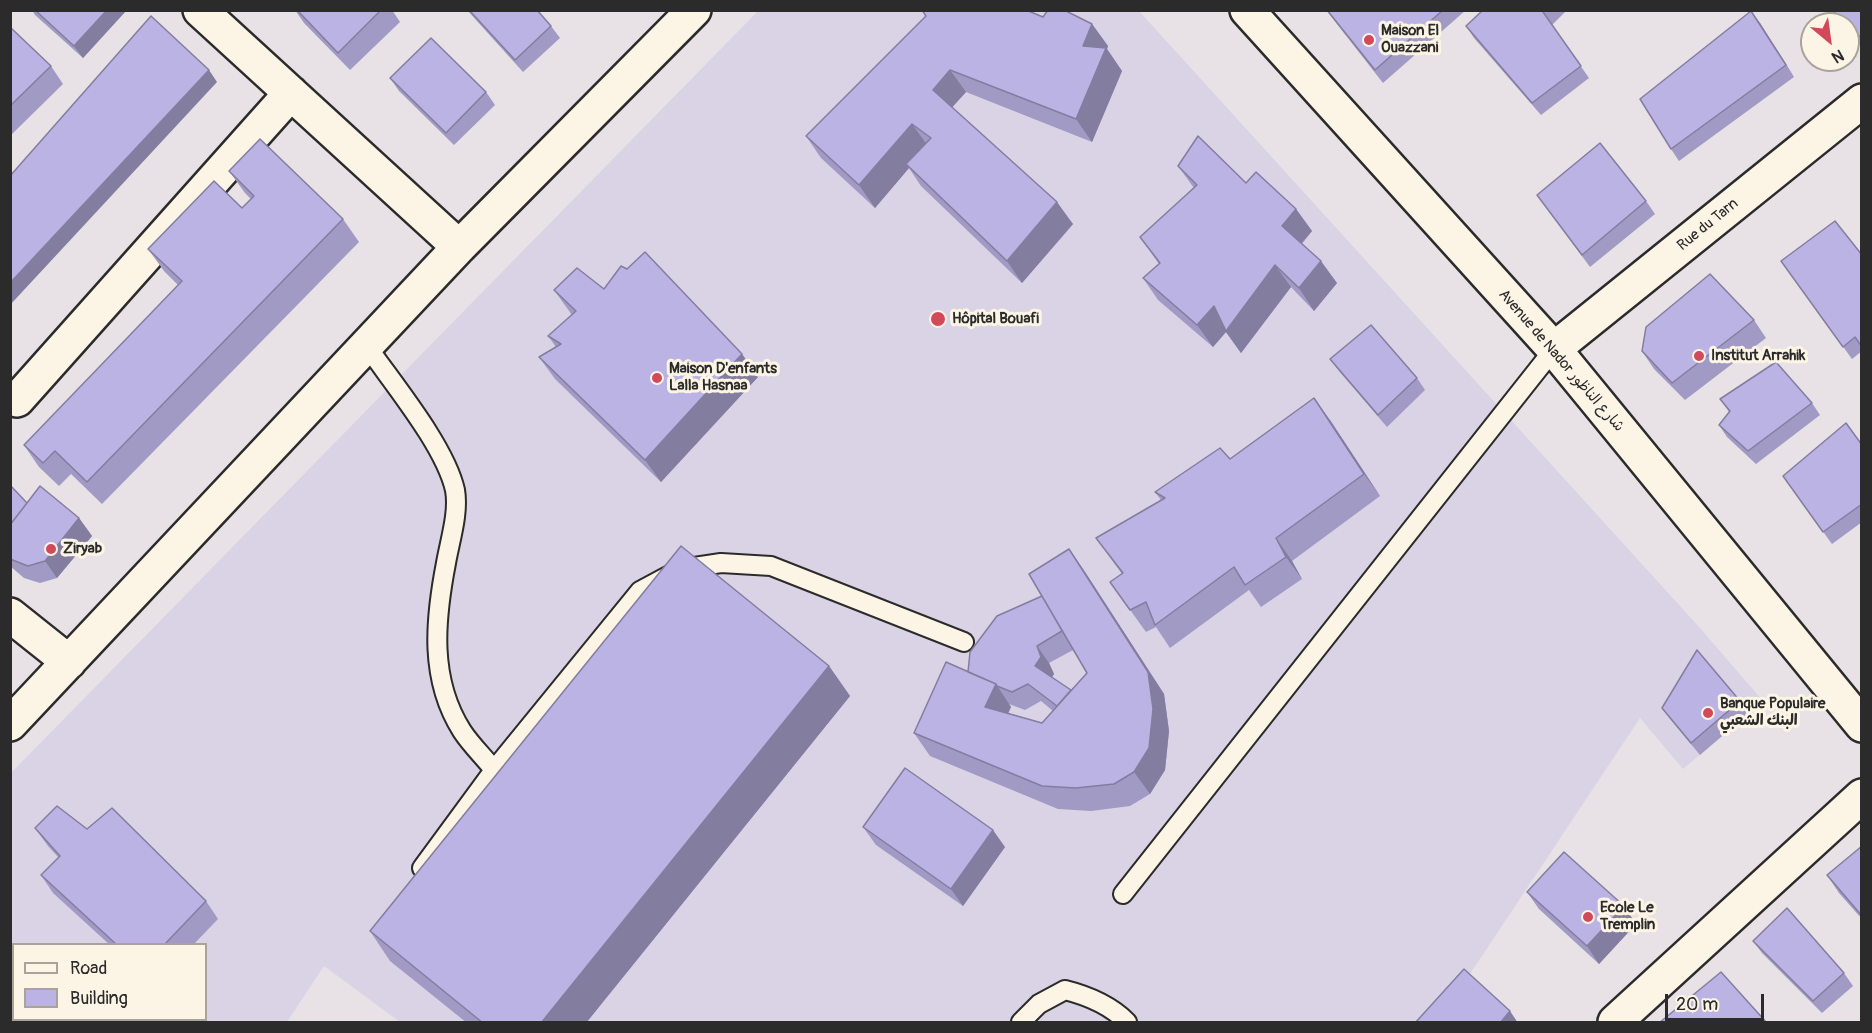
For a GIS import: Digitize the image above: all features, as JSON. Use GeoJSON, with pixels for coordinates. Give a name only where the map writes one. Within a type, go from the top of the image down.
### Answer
{"type":"FeatureCollection","features":[{"type":"Feature","properties":{"kind":"street"},"geometry":{"type":"LineString","coordinates":[[200,10],[459,247]]}},
{"type":"Feature","properties":{"kind":"street"},"geometry":{"type":"LineString","coordinates":[[10,723],[459,247],[694,10]]}},
{"type":"Feature","properties":{"kind":"street","name":"Avenue de Nador شارع الناظور"},"geometry":{"type":"LineString","coordinates":[[1246,10],[1554,349],[1862,725]]}},
{"type":"Feature","properties":{"kind":"street"},"geometry":{"type":"LineString","coordinates":[[17,400],[291,93]]}},
{"type":"Feature","properties":{"kind":"street","name":"Rue du Tarn"},"geometry":{"type":"LineString","coordinates":[[1554,349],[1862,101]]}},
{"type":"Feature","properties":{"kind":"street"},"geometry":{"type":"LineString","coordinates":[[10,615],[69,662]]}},
{"type":"Feature","properties":{"kind":"street"},"geometry":{"type":"LineString","coordinates":[[1615,1023],[1862,796]]}},
{"type":"Feature","properties":{"kind":"lane"},"geometry":{"type":"LineString","coordinates":[[367,346],[426,431],[448,470],[455,492],[454,519],[439,599],[436,656],[445,695],[462,730],[494,770]]}},
{"type":"Feature","properties":{"kind":"lane"},"geometry":{"type":"LineString","coordinates":[[1123,894],[1554,349]]}},
{"type":"Feature","properties":{"kind":"lane"},"geometry":{"type":"LineString","coordinates":[[413,880],[494,770],[640,591],[681,569],[721,563],[771,566],[964,642]]}},
{"type":"Feature","properties":{"kind":"lane"},"geometry":{"type":"LineString","coordinates":[[1021,1023],[1039,1004],[1065,990],[1088,996],[1117,1012],[1127,1023]]}},
{"type":"Feature","properties":{"kind":"shaded area","name":"Hôpital Bouafi"},"geometry":{"type":"Polygon","coordinates":[[[759,10],[1139,11],[1700,628],[1763,701],[1683,769],[1640,718],[1438,1022],[400,1022],[324,966],[287,1022],[11,1022],[10,774],[759,10]]]}},
{"type":"Feature","properties":{"kind":"building"},"geometry":{"type":"Polygon","coordinates":[[[35,10],[107,10],[74,46],[35,10]]]}},
{"type":"Feature","properties":{"kind":"building"},"geometry":{"type":"Polygon","coordinates":[[[297,10],[381,10],[338,53],[297,10]]]}},
{"type":"Feature","properties":{"kind":"building"},"geometry":{"type":"Polygon","coordinates":[[[469,10],[537,10],[551,26],[515,60],[469,10]]]}},
{"type":"Feature","properties":{"kind":"building"},"geometry":{"type":"Polygon","coordinates":[[[922,10],[1026,10],[1043,17],[1048,10],[1064,10],[1092,24],[1083,46],[1106,48],[1076,119],[950,70],[933,90],[1057,202],[1007,261],[906,164],[931,138],[912,124],[859,185],[806,136],[926,16],[922,10]]]}},
{"type":"Feature","properties":{"kind":"building"},"geometry":{"type":"Polygon","coordinates":[[[1327,10],[1443,10],[1375,70],[1327,10]]]}},
{"type":"Feature","properties":{"kind":"building"},"geometry":{"type":"Polygon","coordinates":[[[1483,10],[1545,10],[1543,12],[1581,66],[1532,103],[1466,26],[1483,10]]]}},
{"type":"Feature","properties":{"kind":"building"},"geometry":{"type":"Polygon","coordinates":[[[1833,10],[1862,10],[1862,34],[1860,36],[1860,12],[1835,12],[1833,10]]]}},
{"type":"Feature","properties":{"kind":"building"},"geometry":{"type":"Polygon","coordinates":[[[1751,11],[1786,65],[1671,149],[1640,99],[1751,11]]]}},
{"type":"Feature","properties":{"kind":"building"},"geometry":{"type":"Polygon","coordinates":[[[151,16],[209,70],[10,283],[10,176],[151,16]]]}},
{"type":"Feature","properties":{"kind":"building"},"geometry":{"type":"Polygon","coordinates":[[[10,27],[51,66],[10,106],[10,27]]]}},
{"type":"Feature","properties":{"kind":"building"},"geometry":{"type":"Polygon","coordinates":[[[431,38],[486,92],[446,133],[390,78],[431,38]]]}},
{"type":"Feature","properties":{"kind":"building"},"geometry":{"type":"Polygon","coordinates":[[[1198,136],[1246,183],[1256,172],[1296,209],[1282,226],[1321,261],[1299,288],[1275,265],[1226,331],[1214,306],[1197,325],[1143,278],[1160,263],[1140,237],[1197,185],[1178,166],[1198,136]]]}},
{"type":"Feature","properties":{"kind":"building"},"geometry":{"type":"Polygon","coordinates":[[[260,139],[343,219],[87,482],[55,451],[43,463],[24,445],[182,281],[148,249],[214,181],[242,208],[254,196],[229,171],[260,139]]]}},
{"type":"Feature","properties":{"kind":"building"},"geometry":{"type":"Polygon","coordinates":[[[1600,143],[1646,201],[1582,255],[1537,195],[1600,143]]]}},
{"type":"Feature","properties":{"kind":"building"},"geometry":{"type":"Polygon","coordinates":[[[1835,221],[1862,255],[1862,347],[1855,337],[1843,347],[1781,261],[1835,221]]]}},
{"type":"Feature","properties":{"kind":"building","name":"Maison D'enfants Lalla Hasnaa"},"geometry":{"type":"Polygon","coordinates":[[[645,252],[742,354],[645,460],[539,357],[561,344],[548,336],[576,311],[554,290],[577,268],[604,289],[621,266],[627,269],[645,252]]]}},
{"type":"Feature","properties":{"kind":"building","name":"Institut Arrahik"},"geometry":{"type":"Polygon","coordinates":[[[1710,274],[1754,320],[1672,383],[1642,351],[1646,327],[1710,274]]]}},
{"type":"Feature","properties":{"kind":"building"},"geometry":{"type":"Polygon","coordinates":[[[1371,325],[1417,378],[1378,415],[1330,359],[1371,325]]]}},
{"type":"Feature","properties":{"kind":"building"},"geometry":{"type":"Polygon","coordinates":[[[1776,362],[1812,403],[1748,451],[1719,425],[1730,411],[1720,399],[1776,362]]]}},
{"type":"Feature","properties":{"kind":"building"},"geometry":{"type":"Polygon","coordinates":[[[1314,398],[1364,474],[1276,538],[1286,557],[1245,585],[1234,567],[1155,625],[1146,602],[1130,610],[1110,582],[1123,573],[1096,538],[1165,498],[1155,492],[1220,448],[1230,459],[1314,398]]]}},
{"type":"Feature","properties":{"kind":"building"},"geometry":{"type":"Polygon","coordinates":[[[1846,423],[1862,445],[1862,504],[1823,532],[1783,476],[1846,423]]]}},
{"type":"Feature","properties":{"kind":"building"},"geometry":{"type":"Polygon","coordinates":[[[10,485],[27,503],[10,525],[10,485]]]}},
{"type":"Feature","properties":{"kind":"building"},"geometry":{"type":"Polygon","coordinates":[[[40,486],[79,518],[45,561],[28,566],[10,559],[10,525],[40,486]]]}},
{"type":"Feature","properties":{"kind":"building"},"geometry":{"type":"Polygon","coordinates":[[[681,546],[829,666],[541,1023],[483,1023],[370,931],[681,546]]]}},
{"type":"Feature","properties":{"kind":"building"},"geometry":{"type":"Polygon","coordinates":[[[1069,549],[1148,672],[1153,709],[1149,748],[1134,772],[1114,784],[1076,788],[1042,786],[914,733],[946,662],[996,684],[985,707],[1042,723],[1087,673],[1029,574],[1069,549]]]}},
{"type":"Feature","properties":{"kind":"building"},"geometry":{"type":"Polygon","coordinates":[[[1042,596],[1062,631],[1037,646],[1041,657],[1035,666],[1071,690],[1057,706],[1028,684],[1012,692],[968,672],[970,652],[997,616],[1042,596]]]}},
{"type":"Feature","properties":{"kind":"building"},"geometry":{"type":"Polygon","coordinates":[[[1697,650],[1740,701],[1691,743],[1662,708],[1697,650]]]}},
{"type":"Feature","properties":{"kind":"building"},"geometry":{"type":"Polygon","coordinates":[[[905,768],[993,830],[951,889],[863,827],[905,768]]]}},
{"type":"Feature","properties":{"kind":"building"},"geometry":{"type":"Polygon","coordinates":[[[57,806],[87,829],[112,808],[206,901],[166,943],[115,943],[41,875],[60,856],[35,828],[57,806]]]}},
{"type":"Feature","properties":{"kind":"building"},"geometry":{"type":"Polygon","coordinates":[[[1862,846],[1862,916],[1827,875],[1862,846]]]}},
{"type":"Feature","properties":{"kind":"building","name":"Ecole Le Tremplin"},"geometry":{"type":"Polygon","coordinates":[[[1564,852],[1624,906],[1587,946],[1527,892],[1564,852]]]}},
{"type":"Feature","properties":{"kind":"building"},"geometry":{"type":"Polygon","coordinates":[[[1787,908],[1844,973],[1813,1001],[1753,941],[1787,908]]]}},
{"type":"Feature","properties":{"kind":"building"},"geometry":{"type":"Polygon","coordinates":[[[1464,969],[1510,1011],[1500,1023],[1415,1023],[1464,969]]]}},
{"type":"Feature","properties":{"kind":"building"},"geometry":{"type":"Polygon","coordinates":[[[1721,972],[1767,1023],[1659,1023],[1721,972]]]}},
{"type":"Feature","properties":{"kind":"place","name":"Maison El Ouazzani"},"geometry":{"type":"Point","coordinates":[1369,40]}},
{"type":"Feature","properties":{"kind":"place","name":"Hôpital Bouafi"},"geometry":{"type":"Point","coordinates":[938,319]}},
{"type":"Feature","properties":{"kind":"place","name":"Institut Arrahik"},"geometry":{"type":"Point","coordinates":[1699,356]}},
{"type":"Feature","properties":{"kind":"place","name":"Maison D'enfants Lalla Hasnaa"},"geometry":{"type":"Point","coordinates":[657,378]}},
{"type":"Feature","properties":{"kind":"place","name":"Ziryab"},"geometry":{"type":"Point","coordinates":[51,549]}},
{"type":"Feature","properties":{"kind":"place","name":"Banque Populaire البنك الشعبي"},"geometry":{"type":"Point","coordinates":[1708,713]}},
{"type":"Feature","properties":{"kind":"place","name":"Ecole Le Tremplin"},"geometry":{"type":"Point","coordinates":[1588,917]}}]}
